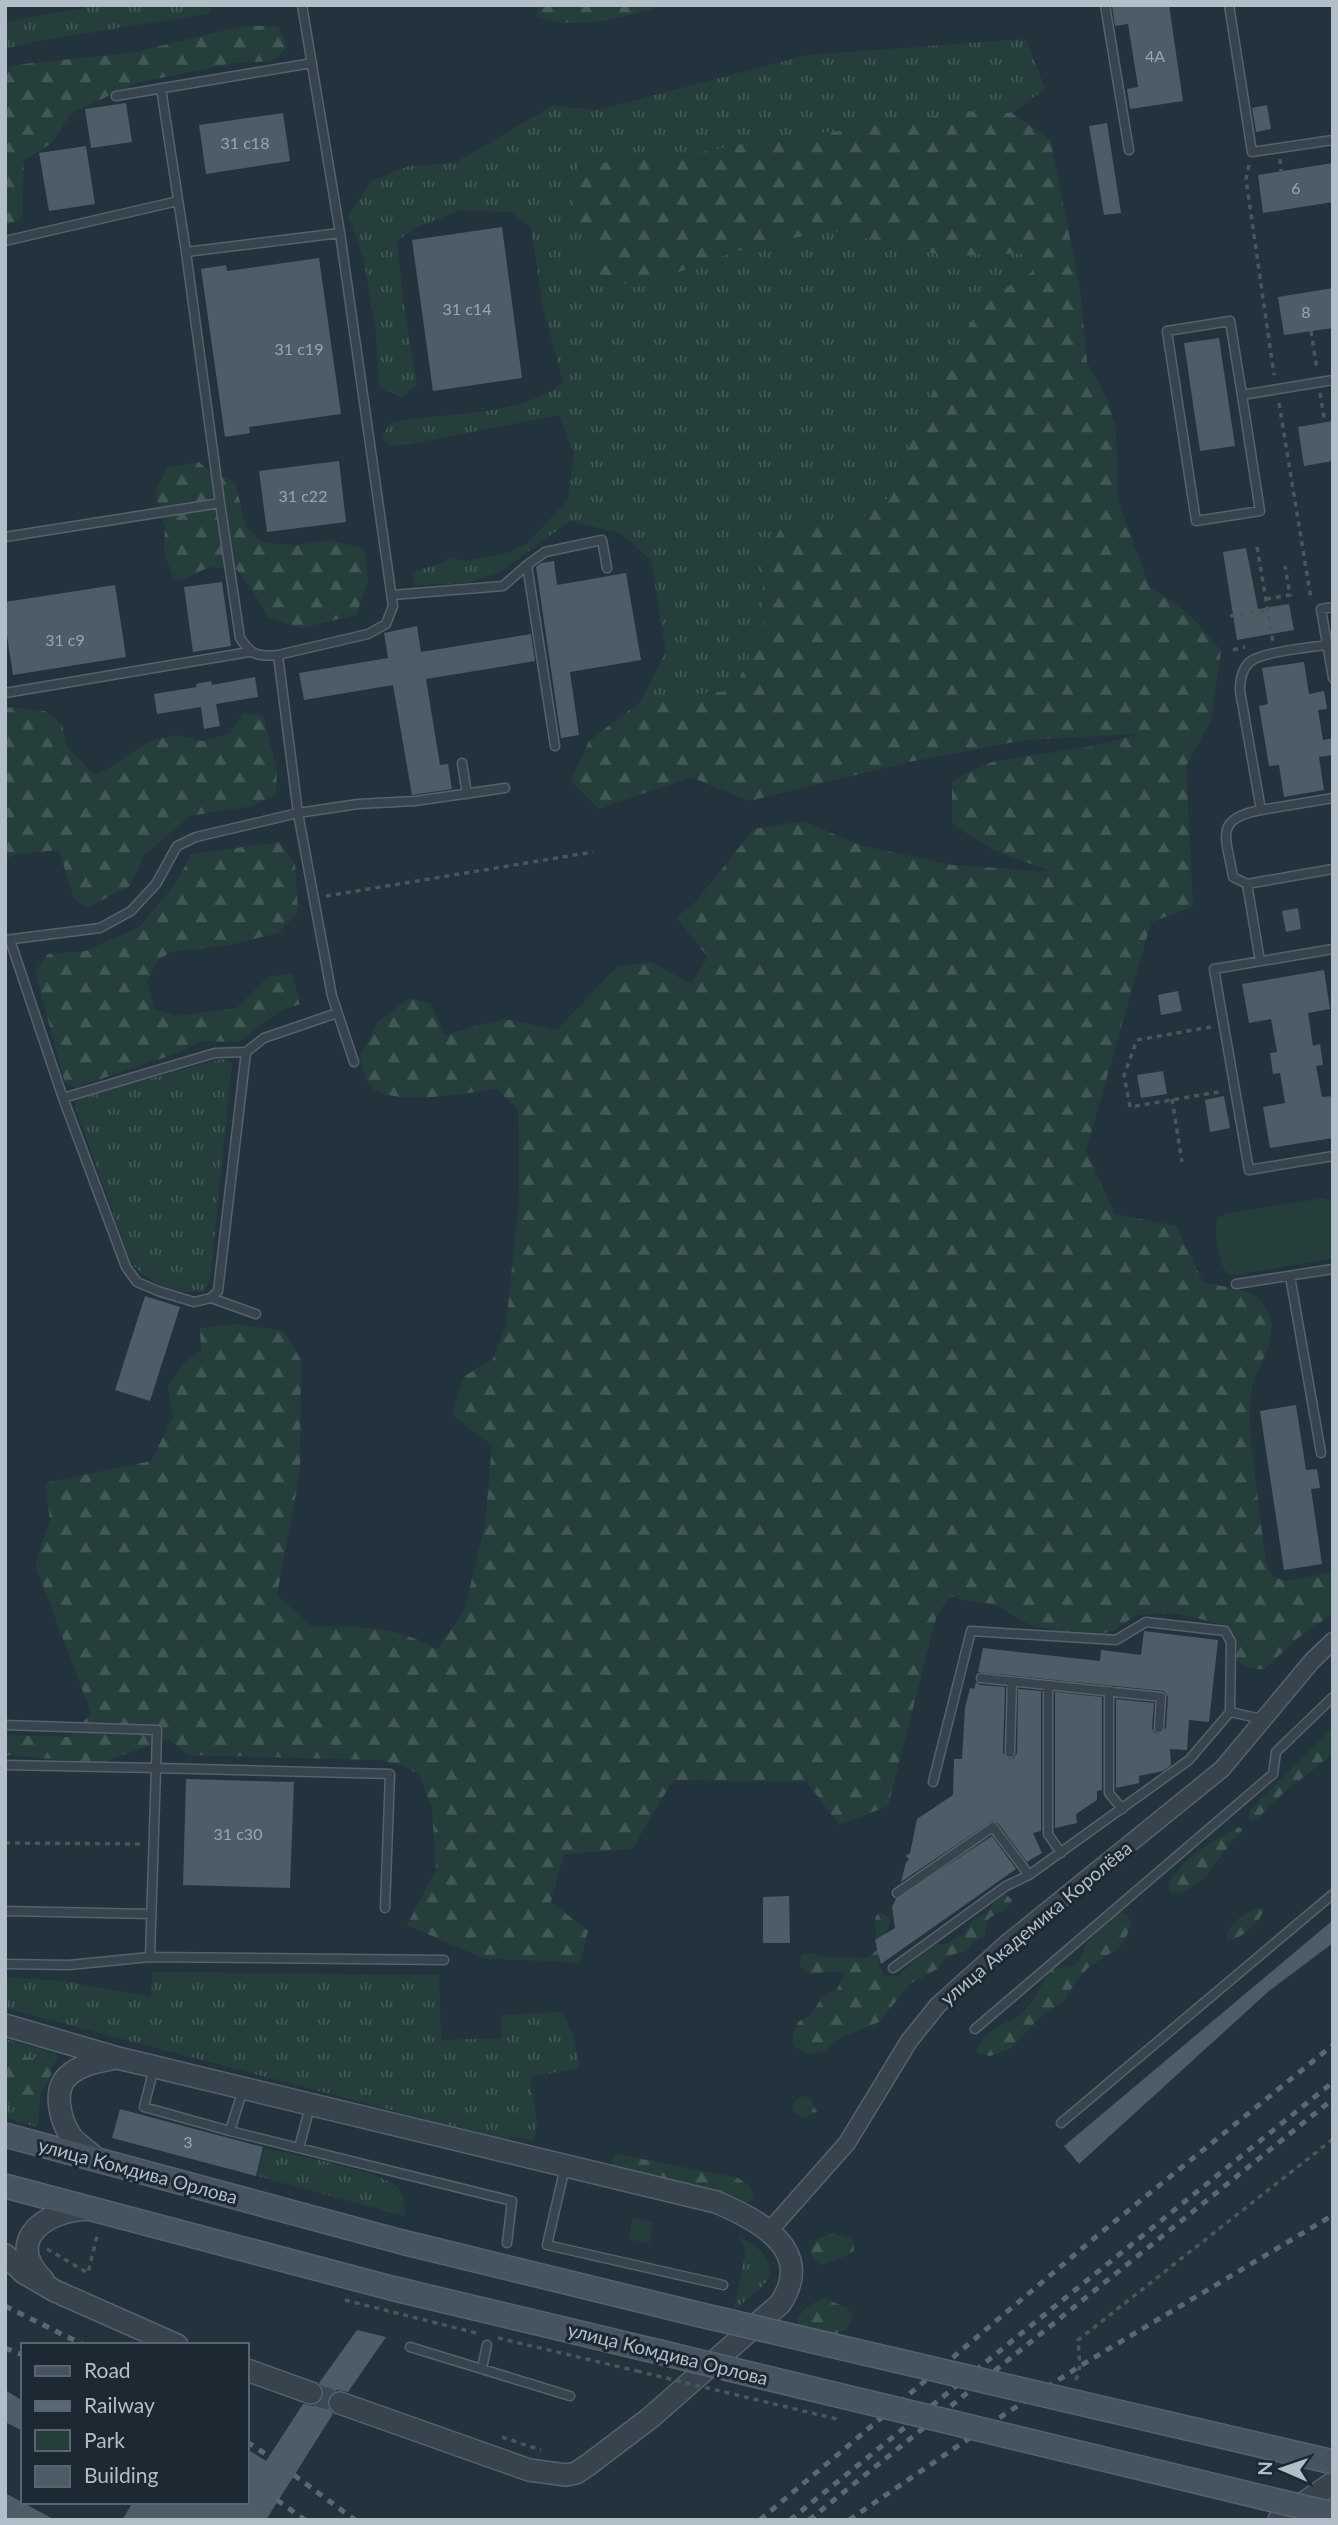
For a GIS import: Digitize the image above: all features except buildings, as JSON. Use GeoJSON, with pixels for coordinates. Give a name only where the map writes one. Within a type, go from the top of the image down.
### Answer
{"type":"FeatureCollection","features":[{"type":"Feature","properties":{"kind":"main road","name":"улица Комдива Орлова"},"geometry":{"type":"LineString","coordinates":[[5,2135],[402,2242],[701,2315],[1333,2462]]}},
{"type":"Feature","properties":{"kind":"main road","name":"улица Комдива Орлова"},"geometry":{"type":"LineString","coordinates":[[5,2186],[391,2288],[1330,2514]]}},
{"type":"Feature","properties":{"kind":"street","name":"улица Академика Королёва"},"geometry":{"type":"LineString","coordinates":[[770,2230],[847,2143],[909,2041],[938,2005],[1007,1943],[1222,1769],[1312,1661],[1333,1641]]}},
{"type":"Feature","properties":{"kind":"street"},"geometry":{"type":"LineString","coordinates":[[5,2025],[118,2058],[716,2202],[748,2216],[770,2230],[783,2245],[789,2258],[793,2273],[791,2284],[780,2304],[650,2418],[576,2473],[552,2475],[529,2470],[340,2403]]}},
{"type":"Feature","properties":{"kind":"street"},"geometry":{"type":"LineString","coordinates":[[101,2162],[75,2140],[62,2123],[59,2098],[66,2077],[78,2069],[118,2058]]}},
{"type":"Feature","properties":{"kind":"street"},"geometry":{"type":"LineString","coordinates":[[55,2291],[33,2270],[27,2256],[29,2239],[38,2224],[53,2215],[75,2210],[100,2209]]}},
{"type":"Feature","properties":{"kind":"street"},"geometry":{"type":"LineString","coordinates":[[5,2255],[24,2273],[55,2291],[172,2343]]}},
{"type":"Feature","properties":{"kind":"street"},"geometry":{"type":"LineString","coordinates":[[248,2370],[312,2393]]}},
{"type":"Feature","properties":{"kind":"street"},"geometry":{"type":"LineString","coordinates":[[1279,2520],[1333,2483]]}},
{"type":"Feature","properties":{"kind":"lane"},"geometry":{"type":"LineString","coordinates":[[161,88],[240,638],[249,652],[260,657],[368,634],[386,624],[393,606],[392,595],[340,233],[302,5]]}},
{"type":"Feature","properties":{"kind":"lane"},"geometry":{"type":"LineString","coordinates":[[1105,5],[1129,150]]}},
{"type":"Feature","properties":{"kind":"lane"},"geometry":{"type":"LineString","coordinates":[[1229,5],[1252,152],[1333,140]]}},
{"type":"Feature","properties":{"kind":"lane"},"geometry":{"type":"LineString","coordinates":[[116,96],[312,63]]}},
{"type":"Feature","properties":{"kind":"lane"},"geometry":{"type":"LineString","coordinates":[[5,241],[178,201]]}},
{"type":"Feature","properties":{"kind":"lane"},"geometry":{"type":"LineString","coordinates":[[186,252],[340,233]]}},
{"type":"Feature","properties":{"kind":"lane"},"geometry":{"type":"LineString","coordinates":[[1230,321],[1242,395],[1259,511],[1196,521],[1167,331],[1230,321]]}},
{"type":"Feature","properties":{"kind":"lane"},"geometry":{"type":"LineString","coordinates":[[1242,395],[1333,380]]}},
{"type":"Feature","properties":{"kind":"lane"},"geometry":{"type":"LineString","coordinates":[[5,537],[220,503]]}},
{"type":"Feature","properties":{"kind":"lane"},"geometry":{"type":"LineString","coordinates":[[392,595],[503,586],[545,552],[602,540],[607,568]]}},
{"type":"Feature","properties":{"kind":"lane"},"geometry":{"type":"LineString","coordinates":[[527,565],[555,746]]}},
{"type":"Feature","properties":{"kind":"lane"},"geometry":{"type":"LineString","coordinates":[[1333,607],[1321,608],[1333,678]]}},
{"type":"Feature","properties":{"kind":"lane"},"geometry":{"type":"LineString","coordinates":[[1261,810],[1240,691],[1240,679],[1244,669],[1251,660],[1327,645]]}},
{"type":"Feature","properties":{"kind":"lane"},"geometry":{"type":"LineString","coordinates":[[5,693],[249,652]]}},
{"type":"Feature","properties":{"kind":"lane"},"geometry":{"type":"LineString","coordinates":[[278,655],[298,813],[332,996],[354,1062]]}},
{"type":"Feature","properties":{"kind":"lane"},"geometry":{"type":"LineString","coordinates":[[462,763],[467,793]]}},
{"type":"Feature","properties":{"kind":"lane"},"geometry":{"type":"LineString","coordinates":[[246,1052],[218,1291],[211,1298],[194,1302],[138,1282],[126,1266],[7,940],[100,928],[131,911],[156,884],[177,846],[196,838],[298,813],[358,804],[415,801],[505,788]]}},
{"type":"Feature","properties":{"kind":"lane"},"geometry":{"type":"LineString","coordinates":[[1333,797],[1235,816],[1226,832],[1233,877],[1247,884],[1333,869]]}},
{"type":"Feature","properties":{"kind":"lane"},"geometry":{"type":"LineString","coordinates":[[1247,884],[1260,961]]}},
{"type":"Feature","properties":{"kind":"lane"},"geometry":{"type":"LineString","coordinates":[[1333,949],[1214,969],[1249,1170],[1333,1156]]}},
{"type":"Feature","properties":{"kind":"lane"},"geometry":{"type":"LineString","coordinates":[[63,1098],[215,1053],[246,1052],[264,1038],[337,1013]]}},
{"type":"Feature","properties":{"kind":"lane"},"geometry":{"type":"LineString","coordinates":[[1236,1284],[1333,1269]]}},
{"type":"Feature","properties":{"kind":"lane"},"geometry":{"type":"LineString","coordinates":[[1290,1276],[1321,1453]]}},
{"type":"Feature","properties":{"kind":"lane"},"geometry":{"type":"LineString","coordinates":[[211,1298],[256,1314]]}},
{"type":"Feature","properties":{"kind":"lane"},"geometry":{"type":"LineString","coordinates":[[893,1968],[1006,1886],[1029,1875],[1061,1853],[1189,1760],[1230,1712],[1231,1642],[1225,1631],[1146,1622],[1116,1640],[971,1631],[933,1782]]}},
{"type":"Feature","properties":{"kind":"lane"},"geometry":{"type":"LineString","coordinates":[[981,1678],[1161,1697],[1159,1728]]}},
{"type":"Feature","properties":{"kind":"lane"},"geometry":{"type":"LineString","coordinates":[[1010,1753],[1013,1681]]}},
{"type":"Feature","properties":{"kind":"lane"},"geometry":{"type":"LineString","coordinates":[[1048,1685],[1048,1834],[1061,1853]]}},
{"type":"Feature","properties":{"kind":"lane"},"geometry":{"type":"LineString","coordinates":[[1109,1692],[1109,1793],[1122,1809]]}},
{"type":"Feature","properties":{"kind":"lane"},"geometry":{"type":"LineString","coordinates":[[975,2029],[1273,1774],[1276,1752],[1333,1697]]}},
{"type":"Feature","properties":{"kind":"lane"},"geometry":{"type":"LineString","coordinates":[[1230,1712],[1264,1719]]}},
{"type":"Feature","properties":{"kind":"lane"},"geometry":{"type":"LineString","coordinates":[[5,1725],[157,1730],[149,1957]]}},
{"type":"Feature","properties":{"kind":"lane"},"geometry":{"type":"LineString","coordinates":[[5,1765],[390,1774],[385,1908]]}},
{"type":"Feature","properties":{"kind":"lane"},"geometry":{"type":"LineString","coordinates":[[898,1893],[993,1827],[1029,1875]]}},
{"type":"Feature","properties":{"kind":"lane"},"geometry":{"type":"LineString","coordinates":[[1061,2123],[1333,1894]]}},
{"type":"Feature","properties":{"kind":"lane"},"geometry":{"type":"LineString","coordinates":[[5,1911],[151,1914]]}},
{"type":"Feature","properties":{"kind":"lane"},"geometry":{"type":"LineString","coordinates":[[5,1964],[69,1965],[149,1957],[444,1960]]}},
{"type":"Feature","properties":{"kind":"lane"},"geometry":{"type":"LineString","coordinates":[[155,2065],[144,2107],[512,2201],[507,2243]]}},
{"type":"Feature","properties":{"kind":"lane"},"geometry":{"type":"LineString","coordinates":[[230,2130],[243,2087]]}},
{"type":"Feature","properties":{"kind":"lane"},"geometry":{"type":"LineString","coordinates":[[299,2148],[311,2104]]}},
{"type":"Feature","properties":{"kind":"lane"},"geometry":{"type":"LineString","coordinates":[[565,2167],[547,2245],[723,2285]]}},
{"type":"Feature","properties":{"kind":"lane"},"geometry":{"type":"LineString","coordinates":[[482,2368],[487,2345]]}},
{"type":"Feature","properties":{"kind":"lane"},"geometry":{"type":"LineString","coordinates":[[410,2347],[570,2396]]}},
{"type":"Feature","properties":{"kind":"path"},"geometry":{"type":"LineString","coordinates":[[1257,547],[1275,654]]}},
{"type":"Feature","properties":{"kind":"path"},"geometry":{"type":"LineString","coordinates":[[1266,599],[1290,595],[1285,566]]}},
{"type":"Feature","properties":{"kind":"path"},"geometry":{"type":"LineString","coordinates":[[1230,616],[1268,610]]}},
{"type":"Feature","properties":{"kind":"path"},"geometry":{"type":"LineString","coordinates":[[314,898],[593,852]]}},
{"type":"Feature","properties":{"kind":"path"},"geometry":{"type":"LineString","coordinates":[[1224,1025],[1137,1040],[1124,1075],[1130,1107],[1235,1088]]}},
{"type":"Feature","properties":{"kind":"path"},"geometry":{"type":"LineString","coordinates":[[1172,1100],[1182,1162]]}},
{"type":"Feature","properties":{"kind":"path"},"geometry":{"type":"LineString","coordinates":[[5,1843],[153,1844]]}},
{"type":"Feature","properties":{"kind":"path"},"geometry":{"type":"LineString","coordinates":[[1074,2389],[1080,2366],[1078,2340],[1333,2138]]}},
{"type":"Feature","properties":{"kind":"path"},"geometry":{"type":"LineString","coordinates":[[37,2243],[88,2273],[98,2232],[111,2235]]}},
{"type":"Feature","properties":{"kind":"path"},"geometry":{"type":"LineString","coordinates":[[333,2296],[386,2312],[637,2371]]}},
{"type":"Feature","properties":{"kind":"path"},"geometry":{"type":"LineString","coordinates":[[666,2382],[676,2372]]}},
{"type":"Feature","properties":{"kind":"path"},"geometry":{"type":"LineString","coordinates":[[499,2436],[550,2453]]}},
{"type":"Feature","properties":{"kind":"green space"},"geometry":{"type":"Polygon","coordinates":[[[101,5],[210,5],[211,13],[5,49],[5,22],[101,5]]]}},
{"type":"Feature","properties":{"kind":"green space"},"geometry":{"type":"Polygon","coordinates":[[[539,5],[666,5],[601,21],[569,23],[536,16],[539,5]]]}},
{"type":"Feature","properties":{"kind":"green space"},"geometry":{"type":"Polygon","coordinates":[[[243,26],[278,26],[287,47],[272,61],[233,63],[136,83],[70,114],[52,143],[24,160],[22,218],[5,226],[5,70],[14,65],[131,53],[243,26]]]}},
{"type":"Feature","properties":{"kind":"green space"},"geometry":{"type":"Polygon","coordinates":[[[1026,39],[1045,89],[1012,113],[967,111],[767,139],[703,152],[632,161],[579,164],[737,251],[830,230],[944,256],[1033,253],[1032,272],[1007,287],[976,313],[923,410],[892,495],[850,527],[762,564],[764,625],[734,690],[640,702],[666,652],[651,560],[620,533],[570,521],[500,572],[469,583],[415,585],[412,572],[442,563],[450,557],[464,561],[507,553],[527,544],[568,500],[574,453],[559,415],[390,446],[382,436],[390,423],[503,408],[545,394],[563,382],[543,308],[531,227],[511,212],[460,210],[413,229],[397,241],[417,385],[402,397],[379,387],[376,333],[364,261],[349,215],[371,181],[409,166],[455,163],[552,106],[598,110],[807,55],[1026,39]]]}},
{"type":"Feature","properties":{"kind":"green space"},"geometry":{"type":"Polygon","coordinates":[[[967,111],[1012,113],[1050,139],[1080,288],[1087,363],[1108,400],[1116,428],[1118,501],[1149,586],[1191,616],[1221,651],[1211,720],[1186,766],[1193,907],[1151,922],[1086,1151],[1115,1214],[1176,1226],[1203,1282],[1245,1291],[1265,1307],[1270,1318],[1270,1340],[1251,1393],[1250,1430],[1266,1563],[1272,1576],[1285,1581],[1329,1573],[1333,1565],[1333,1614],[1295,1640],[1265,1669],[1255,1669],[1240,1663],[1219,1625],[1213,1622],[1173,1613],[1137,1615],[1112,1631],[1093,1636],[1031,1626],[995,1604],[951,1596],[937,1614],[888,1806],[839,1825],[807,1782],[673,1780],[632,1849],[564,1854],[551,1902],[588,1931],[580,1963],[483,1958],[407,1925],[436,1870],[432,1809],[420,1775],[403,1766],[379,1760],[188,1755],[169,1739],[103,1763],[5,1755],[5,1735],[70,1737],[91,1713],[35,1564],[50,1520],[45,1483],[151,1461],[173,1417],[168,1386],[184,1363],[201,1351],[200,1328],[236,1324],[284,1331],[301,1360],[300,1472],[277,1595],[311,1626],[361,1627],[392,1632],[437,1650],[464,1611],[485,1526],[492,1445],[452,1415],[463,1377],[493,1359],[506,1326],[519,1199],[518,1109],[496,1089],[413,1097],[382,1093],[371,1087],[360,1056],[378,1021],[410,998],[431,1004],[444,1035],[504,1019],[557,1030],[618,966],[651,962],[691,984],[708,957],[676,917],[693,905],[754,829],[804,821],[859,845],[952,865],[1053,872],[993,850],[952,824],[952,781],[992,762],[1093,746],[1139,734],[1024,740],[914,761],[749,801],[691,777],[599,809],[571,781],[589,741],[640,702],[734,690],[764,625],[762,564],[782,526],[850,527],[892,495],[923,410],[976,313],[1007,287],[1032,272],[1033,253],[944,256],[830,230],[737,251],[637,287],[599,276],[569,194],[579,164],[632,161],[703,152],[767,139],[967,111]]]}},
{"type":"Feature","properties":{"kind":"green space"},"geometry":{"type":"Polygon","coordinates":[[[199,462],[209,471],[235,482],[246,527],[264,543],[297,545],[329,540],[365,549],[368,582],[356,615],[302,628],[268,618],[252,589],[236,569],[209,567],[181,580],[173,577],[164,552],[165,527],[155,493],[167,468],[199,462]]]}},
{"type":"Feature","properties":{"kind":"green space"},"geometry":{"type":"Polygon","coordinates":[[[5,707],[45,711],[62,724],[67,747],[94,775],[150,741],[177,735],[202,741],[229,734],[243,713],[263,716],[277,770],[276,795],[252,806],[190,816],[144,855],[130,886],[88,907],[74,899],[59,850],[17,854],[5,859],[5,707]]]}},
{"type":"Feature","properties":{"kind":"green space"},"geometry":{"type":"Polygon","coordinates":[[[279,842],[295,864],[298,912],[278,933],[230,945],[170,952],[156,962],[147,982],[155,1009],[175,1016],[237,1008],[269,976],[292,974],[300,1004],[282,1010],[238,1042],[203,1041],[175,1054],[76,1087],[65,1083],[35,971],[48,954],[86,951],[139,927],[174,886],[192,854],[279,842]]]}},
{"type":"Feature","properties":{"kind":"green space"},"geometry":{"type":"Polygon","coordinates":[[[222,1059],[232,1063],[210,1280],[204,1291],[183,1292],[146,1277],[131,1263],[75,1106],[78,1098],[222,1059]]]}},
{"type":"Feature","properties":{"kind":"green space"},"geometry":{"type":"Polygon","coordinates":[[[1323,1198],[1333,1202],[1333,1258],[1237,1275],[1227,1274],[1218,1247],[1217,1218],[1225,1214],[1323,1198]]]}},
{"type":"Feature","properties":{"kind":"green space"},"geometry":{"type":"Polygon","coordinates":[[[1333,1727],[1333,1754],[1284,1792],[1258,1818],[1249,1820],[1250,1810],[1333,1727]]]}},
{"type":"Feature","properties":{"kind":"green space"},"geometry":{"type":"Polygon","coordinates":[[[1238,1827],[1242,1829],[1240,1834],[1201,1881],[1182,1893],[1171,1893],[1168,1884],[1190,1858],[1238,1827]]]}},
{"type":"Feature","properties":{"kind":"green space"},"geometry":{"type":"Polygon","coordinates":[[[1002,1893],[1012,1900],[1006,1909],[989,1918],[984,1936],[974,1941],[965,1952],[949,1956],[939,1968],[910,1984],[879,2022],[843,2037],[821,2053],[805,2053],[793,2045],[798,2022],[811,2015],[821,1999],[837,1989],[845,1973],[840,1971],[810,1974],[799,1965],[802,1955],[811,1953],[826,1957],[868,1958],[877,1950],[875,1918],[882,1913],[890,1919],[879,1954],[880,1968],[884,1976],[897,1977],[932,1945],[946,1944],[963,1935],[973,1920],[986,1914],[1002,1893]]]}},
{"type":"Feature","properties":{"kind":"green space"},"geometry":{"type":"Polygon","coordinates":[[[1262,1907],[1262,1915],[1254,1925],[1238,1938],[1227,1940],[1230,1929],[1238,1919],[1262,1907]]]}},
{"type":"Feature","properties":{"kind":"green space"},"geometry":{"type":"Polygon","coordinates":[[[1115,1913],[1125,1914],[1131,1922],[1119,1948],[1090,1966],[1079,1977],[1062,2003],[1038,2019],[1011,2048],[990,2056],[977,2052],[988,2034],[1028,2007],[1049,1973],[1079,1961],[1087,1943],[1115,1913]]]}},
{"type":"Feature","properties":{"kind":"green space"},"geometry":{"type":"Polygon","coordinates":[[[153,1972],[439,1975],[441,2040],[501,2038],[502,2015],[562,2012],[574,2036],[579,2068],[530,2077],[537,2123],[534,2141],[511,2136],[508,2141],[5,2008],[5,1977],[63,1981],[151,1997],[153,1972]]]}},
{"type":"Feature","properties":{"kind":"green space"},"geometry":{"type":"Polygon","coordinates":[[[5,2039],[57,2054],[57,2059],[41,2085],[38,2124],[34,2126],[5,2118],[5,2039]]]}},
{"type":"Feature","properties":{"kind":"green space"},"geometry":{"type":"Polygon","coordinates":[[[5,2059],[44,2059],[52,2071],[38,2096],[27,2104],[13,2107],[5,2100],[5,2059]]]}},
{"type":"Feature","properties":{"kind":"green space"},"geometry":{"type":"Polygon","coordinates":[[[801,2096],[810,2098],[817,2112],[803,2118],[793,2112],[794,2102],[801,2096]]]}},
{"type":"Feature","properties":{"kind":"green space"},"geometry":{"type":"Polygon","coordinates":[[[265,2148],[354,2169],[386,2180],[401,2193],[405,2216],[257,2176],[265,2148]]]}},
{"type":"Feature","properties":{"kind":"green space"},"geometry":{"type":"Polygon","coordinates":[[[616,2154],[738,2178],[749,2186],[754,2197],[750,2202],[740,2202],[706,2188],[623,2171],[616,2168],[612,2162],[616,2154]]]}},
{"type":"Feature","properties":{"kind":"green space"},"geometry":{"type":"Polygon","coordinates":[[[633,2218],[653,2223],[649,2243],[628,2239],[633,2218]]]}},
{"type":"Feature","properties":{"kind":"green space"},"geometry":{"type":"Polygon","coordinates":[[[830,2234],[853,2240],[854,2250],[822,2265],[814,2260],[810,2252],[817,2239],[830,2234]]]}},
{"type":"Feature","properties":{"kind":"green space"},"geometry":{"type":"Polygon","coordinates":[[[738,2236],[751,2243],[765,2257],[770,2277],[759,2290],[734,2310],[746,2250],[738,2236]]]}},
{"type":"Feature","properties":{"kind":"green space"},"geometry":{"type":"Polygon","coordinates":[[[824,2298],[847,2308],[853,2316],[846,2329],[834,2335],[798,2326],[797,2318],[807,2307],[824,2298]]]}},
{"type":"Feature","properties":{"kind":"tunnel"},"geometry":{"type":"LineString","coordinates":[[311,2393],[340,2403]]}},
{"type":"Feature","properties":{"kind":"railway"},"geometry":{"type":"LineString","coordinates":[[760,2520],[1098,2235],[1333,2045]]}},
{"type":"Feature","properties":{"kind":"railway"},"geometry":{"type":"LineString","coordinates":[[790,2520],[1333,2082]]}},
{"type":"Feature","properties":{"kind":"railway"},"geometry":{"type":"LineString","coordinates":[[809,2520],[1333,2099]]}},
{"type":"Feature","properties":{"kind":"railway"},"geometry":{"type":"LineString","coordinates":[[849,2520],[1080,2366],[1333,2215]]}},
{"type":"Feature","properties":{"kind":"railway"},"geometry":{"type":"LineString","coordinates":[[5,2306],[80,2343]]}},
{"type":"Feature","properties":{"kind":"railway"},"geometry":{"type":"LineString","coordinates":[[5,2348],[21,2354]]}},
{"type":"Feature","properties":{"kind":"railway"},"geometry":{"type":"LineString","coordinates":[[248,2443],[269,2456]]}},
{"type":"Feature","properties":{"kind":"railway"},"geometry":{"type":"LineString","coordinates":[[294,2475],[355,2520]]}},
{"type":"Feature","properties":{"kind":"railway"},"geometry":{"type":"LineString","coordinates":[[277,2500],[305,2520]]}}]}
